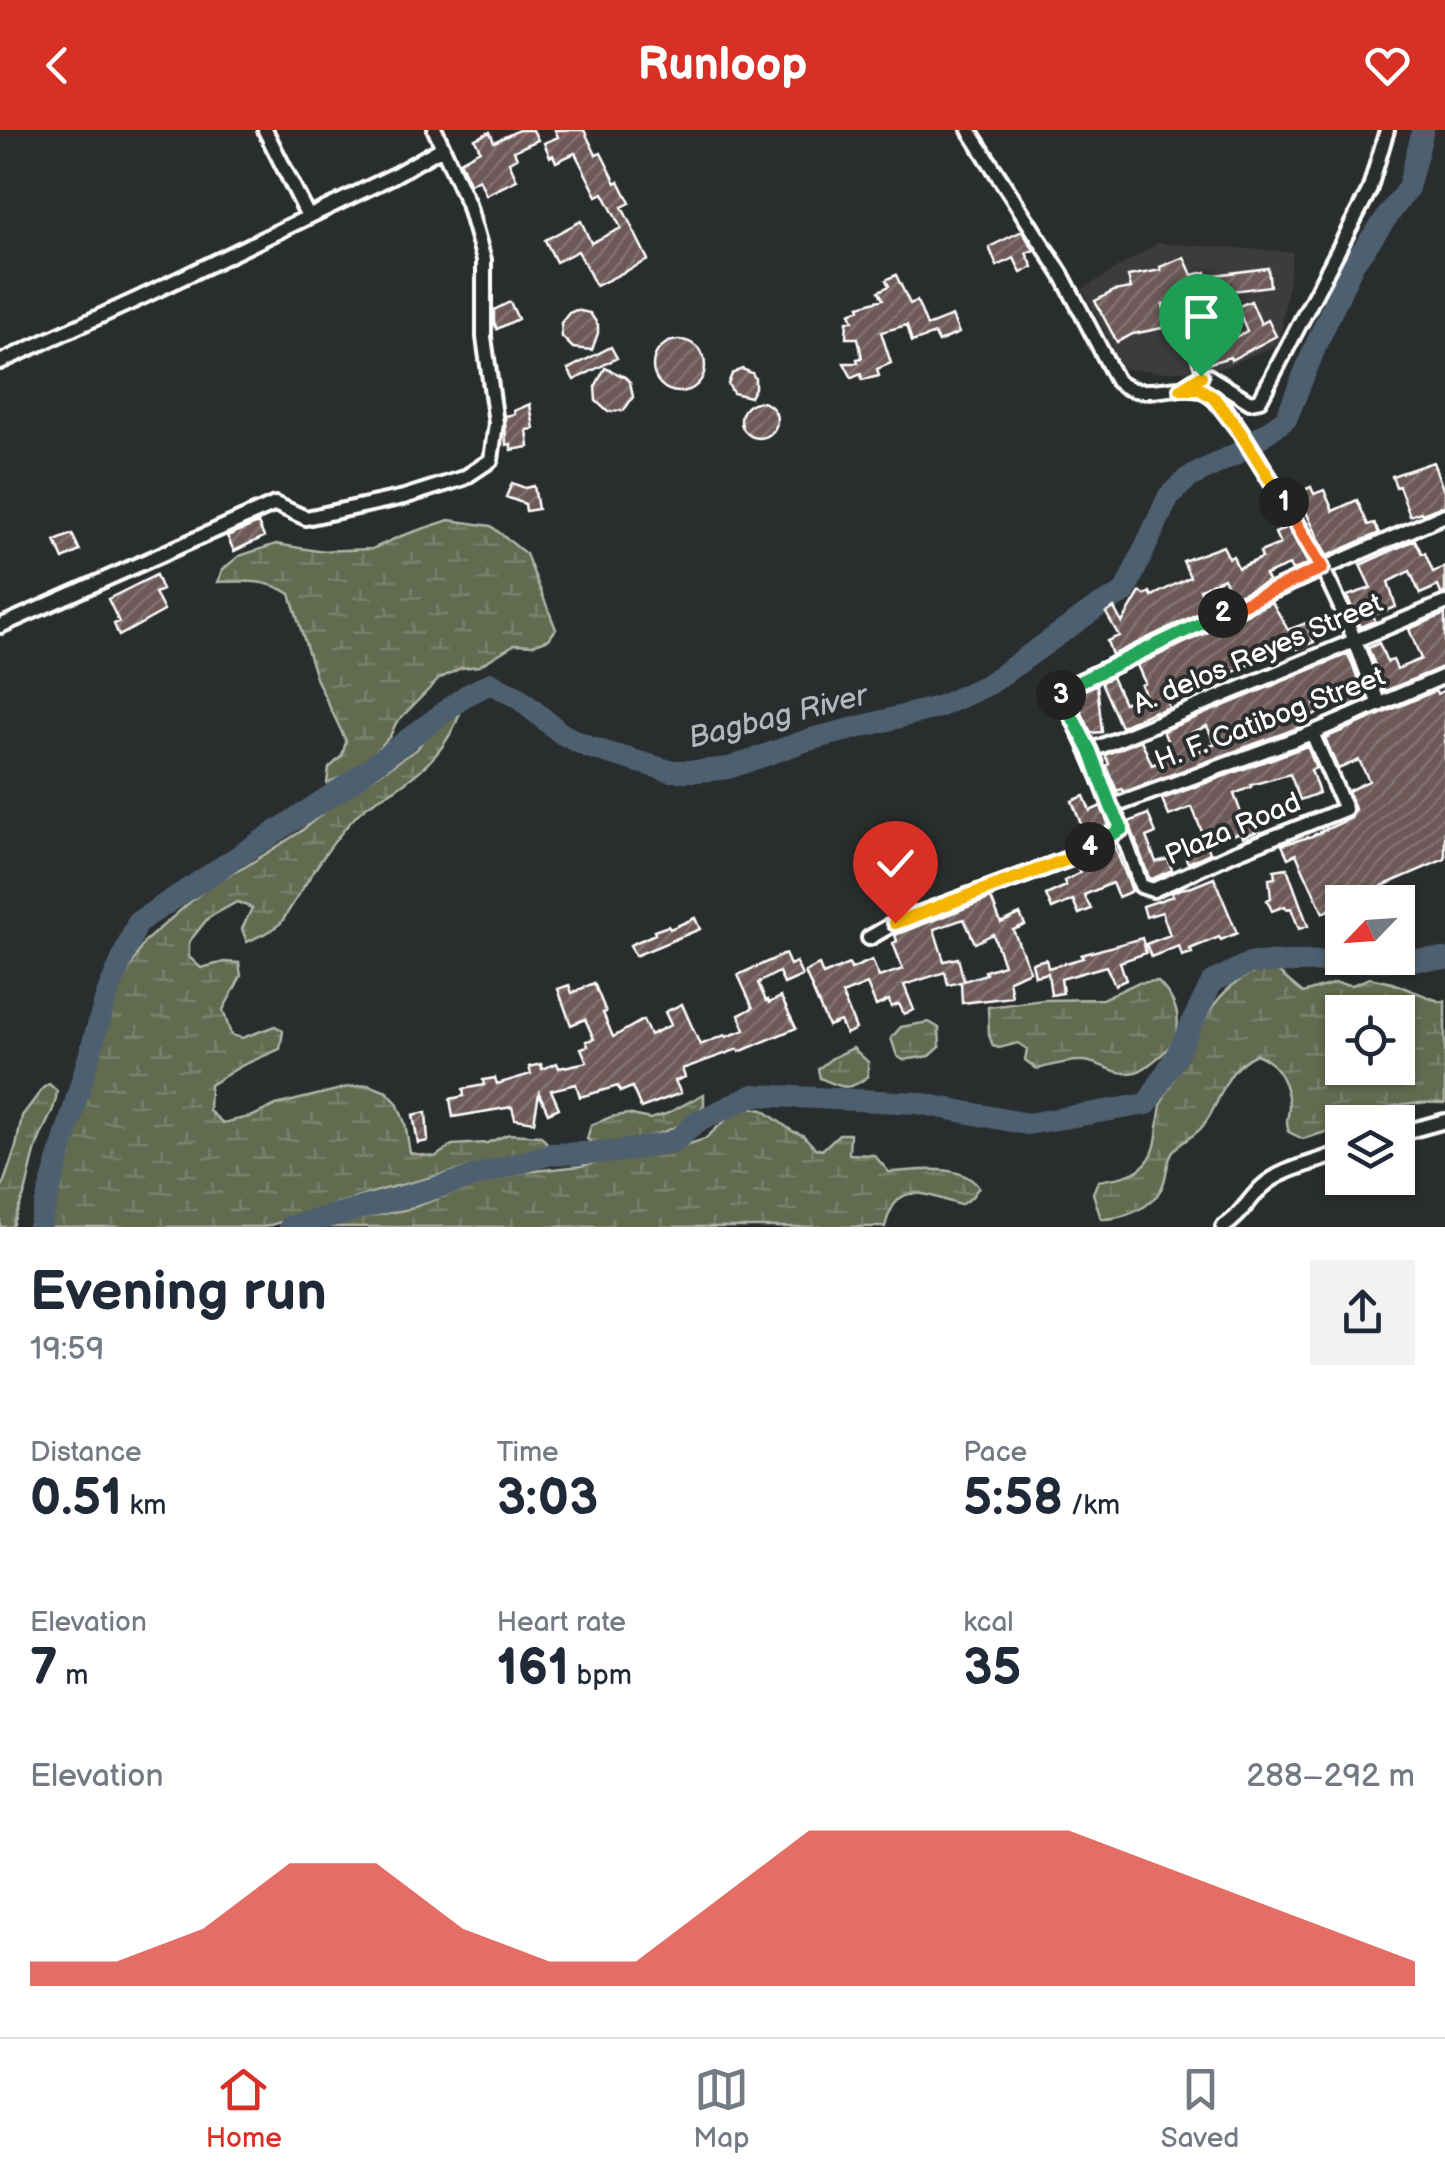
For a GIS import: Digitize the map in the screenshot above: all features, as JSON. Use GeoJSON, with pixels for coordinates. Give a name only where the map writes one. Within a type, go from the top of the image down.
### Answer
{"type":"FeatureCollection","features":[{"type":"Feature","properties":{"kind":"street"},"geometry":{"type":"LineString","coordinates":[[265,130],[308,216]]}},
{"type":"Feature","properties":{"kind":"street"},"geometry":{"type":"LineString","coordinates":[[0,626],[275,504],[306,518],[404,498],[464,478],[491,460],[496,423],[484,337],[484,260],[468,204],[434,130]]}},
{"type":"Feature","properties":{"kind":"street"},"geometry":{"type":"LineString","coordinates":[[970,130],[1062,275],[1117,382],[1126,390],[1139,393],[1200,389],[1214,398],[1240,432],[1322,568],[1355,639],[1378,705]]}},
{"type":"Feature","properties":{"kind":"street"},"geometry":{"type":"LineString","coordinates":[[1181,389],[1201,376],[1208,376],[1250,402],[1260,400],[1369,191],[1388,130]]}},
{"type":"Feature","properties":{"kind":"street"},"geometry":{"type":"LineString","coordinates":[[0,362],[392,177],[442,148]]}},
{"type":"Feature","properties":{"kind":"street"},"geometry":{"type":"LineString","coordinates":[[1322,568],[1445,515]]}},
{"type":"Feature","properties":{"kind":"street","name":"Plaza Road"},"geometry":{"type":"LineString","coordinates":[[1312,733],[1345,809],[1153,890],[1141,886],[1090,751],[1060,691],[1322,568]]}},
{"type":"Feature","properties":{"kind":"street","name":"A. delos Reyes Street"},"geometry":{"type":"LineString","coordinates":[[1090,751],[1445,603]]}},
{"type":"Feature","properties":{"kind":"street","name":"H. F. Catibog Street"},"geometry":{"type":"LineString","coordinates":[[1111,807],[1312,733],[1445,676]]}},
{"type":"Feature","properties":{"kind":"street"},"geometry":{"type":"LineString","coordinates":[[869,938],[895,923],[1068,859],[1122,829]]}},
{"type":"Feature","properties":{"kind":"street"},"geometry":{"type":"LineString","coordinates":[[1415,1129],[1445,1121]]}},
{"type":"Feature","properties":{"kind":"street"},"geometry":{"type":"LineString","coordinates":[[1223,1227],[1264,1185],[1325,1158]]}},
{"type":"Feature","properties":{"kind":"shaded area"},"geometry":{"type":"Polygon","coordinates":[[[1158,243],[1293,252],[1279,344],[1223,368],[1165,372],[1123,369],[1083,289],[1158,243]]]}},
{"type":"Feature","properties":{"kind":"green space"},"geometry":{"type":"Polygon","coordinates":[[[449,520],[491,526],[526,554],[556,629],[549,639],[533,645],[515,644],[479,666],[461,668],[439,679],[396,723],[390,736],[366,762],[352,773],[327,783],[329,768],[342,756],[346,741],[316,678],[290,594],[264,583],[218,582],[222,570],[239,556],[276,544],[318,551],[372,549],[449,520]]]}},
{"type":"Feature","properties":{"kind":"green space"},"geometry":{"type":"Polygon","coordinates":[[[444,709],[461,711],[436,755],[358,814],[326,853],[281,923],[247,942],[242,929],[252,908],[237,902],[208,918],[189,942],[189,957],[201,968],[239,963],[241,976],[223,1010],[231,1035],[242,1038],[275,1026],[283,1031],[280,1049],[210,1085],[209,1111],[223,1123],[253,1116],[276,1105],[369,1085],[387,1092],[397,1103],[410,1153],[435,1157],[452,1145],[487,1143],[509,1134],[541,1136],[547,1143],[540,1150],[385,1189],[265,1227],[46,1227],[84,1105],[96,1031],[144,942],[212,883],[300,832],[331,806],[417,749],[444,709]]]}},
{"type":"Feature","properties":{"kind":"green space"},"geometry":{"type":"Polygon","coordinates":[[[1262,970],[1277,971],[1303,993],[1370,978],[1445,1001],[1445,1103],[1325,1105],[1325,1132],[1303,1139],[1289,1132],[1288,1100],[1280,1075],[1270,1062],[1256,1054],[1236,1068],[1202,1127],[1173,1152],[1156,1196],[1135,1212],[1101,1219],[1093,1193],[1098,1181],[1133,1173],[1153,1153],[1163,1098],[1209,1012],[1231,986],[1262,970]]]}},
{"type":"Feature","properties":{"kind":"green space"},"geometry":{"type":"Polygon","coordinates":[[[1157,981],[1176,1011],[1177,1031],[1165,1051],[1136,1072],[1122,1073],[1083,1061],[1037,1069],[1025,1060],[1027,1049],[1018,1043],[993,1046],[989,1035],[988,1007],[1044,1000],[1102,999],[1137,983],[1157,981]]]}},
{"type":"Feature","properties":{"kind":"green space"},"geometry":{"type":"Polygon","coordinates":[[[929,1022],[939,1028],[940,1047],[930,1056],[903,1060],[897,1056],[891,1038],[901,1027],[929,1022]]]}},
{"type":"Feature","properties":{"kind":"green space"},"geometry":{"type":"Polygon","coordinates":[[[853,1048],[868,1062],[868,1076],[845,1087],[820,1078],[818,1069],[853,1048]]]}},
{"type":"Feature","properties":{"kind":"green space"},"geometry":{"type":"Polygon","coordinates":[[[49,1084],[57,1091],[56,1098],[36,1149],[26,1190],[12,1227],[0,1227],[0,1193],[22,1116],[49,1084]]]}},
{"type":"Feature","properties":{"kind":"green space"},"geometry":{"type":"Polygon","coordinates":[[[704,1094],[704,1105],[668,1130],[595,1146],[587,1139],[591,1125],[611,1117],[628,1114],[650,1119],[704,1094]]]}},
{"type":"Feature","properties":{"kind":"green space"},"geometry":{"type":"Polygon","coordinates":[[[747,1107],[763,1110],[803,1135],[815,1148],[822,1150],[839,1134],[850,1134],[849,1154],[874,1155],[889,1172],[949,1171],[971,1179],[979,1187],[960,1205],[924,1194],[905,1196],[897,1201],[885,1227],[315,1227],[409,1209],[525,1172],[661,1153],[705,1139],[731,1115],[747,1107]]]}},
{"type":"Feature","properties":{"kind":"building"},"geometry":{"type":"Polygon","coordinates":[[[519,130],[533,130],[538,140],[514,151],[517,158],[509,162],[517,180],[486,195],[479,179],[470,184],[460,161],[480,150],[475,139],[490,132],[494,142],[519,130]]]}},
{"type":"Feature","properties":{"kind":"building"},"geometry":{"type":"Polygon","coordinates":[[[555,130],[584,130],[596,155],[601,153],[630,203],[622,207],[648,260],[596,286],[578,251],[556,262],[545,240],[581,221],[591,243],[621,228],[603,193],[597,196],[575,153],[556,162],[553,155],[550,157],[544,143],[558,137],[555,130]]]}},
{"type":"Feature","properties":{"kind":"building"},"geometry":{"type":"Polygon","coordinates":[[[1022,231],[1034,250],[1026,253],[1033,267],[1021,273],[1014,258],[997,266],[989,247],[1022,231]]]}},
{"type":"Feature","properties":{"kind":"building"},"geometry":{"type":"Polygon","coordinates":[[[1184,257],[1192,275],[1268,268],[1270,286],[1163,304],[1167,327],[1133,334],[1117,342],[1095,301],[1131,288],[1128,276],[1161,270],[1160,267],[1184,257]]]}},
{"type":"Feature","properties":{"kind":"building"},"geometry":{"type":"Polygon","coordinates":[[[896,275],[910,304],[917,301],[927,326],[952,316],[959,333],[938,342],[935,334],[912,342],[907,325],[881,332],[891,363],[877,369],[879,376],[862,380],[861,374],[852,378],[844,363],[858,363],[857,359],[862,358],[858,338],[846,338],[847,321],[853,321],[850,313],[883,299],[879,291],[889,286],[886,280],[896,275]]]}},
{"type":"Feature","properties":{"kind":"building"},"geometry":{"type":"Polygon","coordinates":[[[1251,301],[1261,324],[1268,320],[1276,336],[1231,360],[1230,357],[1194,368],[1188,350],[1211,343],[1213,349],[1247,331],[1237,307],[1251,301]]]}},
{"type":"Feature","properties":{"kind":"building"},"geometry":{"type":"Polygon","coordinates":[[[510,302],[518,319],[497,329],[494,310],[510,302]]]}},
{"type":"Feature","properties":{"kind":"building"},"geometry":{"type":"Polygon","coordinates":[[[576,310],[590,313],[598,325],[592,350],[573,348],[562,337],[561,323],[576,310]]]}},
{"type":"Feature","properties":{"kind":"building"},"geometry":{"type":"Polygon","coordinates":[[[679,340],[697,348],[705,366],[697,384],[679,392],[661,384],[653,366],[661,348],[679,340]]]}},
{"type":"Feature","properties":{"kind":"building"},"geometry":{"type":"Polygon","coordinates":[[[611,347],[617,358],[574,380],[568,369],[611,347]]]}},
{"type":"Feature","properties":{"kind":"building"},"geometry":{"type":"Polygon","coordinates":[[[605,368],[630,382],[633,397],[624,410],[608,412],[596,401],[595,387],[605,368]]]}},
{"type":"Feature","properties":{"kind":"building"},"geometry":{"type":"Polygon","coordinates":[[[742,369],[755,378],[750,397],[733,393],[728,384],[732,374],[742,369]]]}},
{"type":"Feature","properties":{"kind":"building"},"geometry":{"type":"Polygon","coordinates":[[[759,402],[771,408],[777,420],[771,432],[759,438],[747,432],[741,420],[747,408],[759,402]]]}},
{"type":"Feature","properties":{"kind":"building"},"geometry":{"type":"Polygon","coordinates":[[[530,404],[534,429],[527,430],[529,447],[511,450],[511,444],[506,445],[505,416],[530,404]]]}},
{"type":"Feature","properties":{"kind":"building"},"geometry":{"type":"Polygon","coordinates":[[[1433,462],[1445,505],[1410,516],[1392,476],[1433,462]]]}},
{"type":"Feature","properties":{"kind":"building"},"geometry":{"type":"Polygon","coordinates":[[[512,483],[525,488],[534,486],[538,509],[526,511],[525,504],[506,497],[512,483]]]}},
{"type":"Feature","properties":{"kind":"building"},"geometry":{"type":"Polygon","coordinates":[[[1311,487],[1314,494],[1324,490],[1333,511],[1357,500],[1368,525],[1374,523],[1379,533],[1327,556],[1297,493],[1311,487]]]}},
{"type":"Feature","properties":{"kind":"building"},"geometry":{"type":"Polygon","coordinates":[[[258,523],[264,537],[234,551],[227,536],[258,523]]]}},
{"type":"Feature","properties":{"kind":"building"},"geometry":{"type":"Polygon","coordinates":[[[1288,527],[1308,564],[1292,571],[1289,565],[1265,575],[1268,581],[1264,584],[1236,596],[1231,595],[1224,578],[1200,589],[1209,608],[1112,655],[1107,641],[1119,636],[1106,613],[1114,608],[1122,623],[1140,592],[1150,592],[1152,596],[1190,577],[1183,561],[1223,546],[1238,568],[1262,558],[1260,552],[1280,544],[1275,533],[1288,527]]]}},
{"type":"Feature","properties":{"kind":"building"},"geometry":{"type":"Polygon","coordinates":[[[72,534],[80,551],[63,559],[55,541],[72,534]]]}},
{"type":"Feature","properties":{"kind":"building"},"geometry":{"type":"Polygon","coordinates":[[[1415,540],[1433,572],[1445,567],[1445,593],[1441,594],[1438,586],[1420,594],[1410,571],[1388,582],[1396,607],[1373,615],[1375,621],[1360,627],[1347,596],[1371,588],[1360,565],[1415,540]]]}},
{"type":"Feature","properties":{"kind":"building"},"geometry":{"type":"Polygon","coordinates":[[[156,575],[162,590],[155,593],[164,611],[119,636],[114,624],[119,622],[108,599],[156,575]]]}},
{"type":"Feature","properties":{"kind":"building"},"geometry":{"type":"Polygon","coordinates":[[[1272,602],[1288,630],[1306,623],[1314,642],[1297,649],[1293,640],[1269,651],[1271,655],[1170,701],[1169,707],[1121,727],[1101,682],[1112,677],[1124,703],[1145,694],[1137,665],[1272,602]]]}},
{"type":"Feature","properties":{"kind":"building"},"geometry":{"type":"Polygon","coordinates":[[[1445,614],[1445,666],[1385,691],[1368,648],[1379,643],[1387,662],[1393,660],[1397,669],[1421,659],[1409,629],[1445,614]]]}},
{"type":"Feature","properties":{"kind":"building"},"geometry":{"type":"Polygon","coordinates":[[[1348,654],[1366,699],[1342,709],[1335,694],[1314,703],[1318,713],[1301,720],[1303,726],[1124,792],[1117,791],[1105,755],[1141,740],[1152,765],[1173,754],[1163,731],[1348,654]],[[1207,726],[1184,736],[1192,754],[1215,744],[1207,726]]]}},
{"type":"Feature","properties":{"kind":"building"},"geometry":{"type":"Polygon","coordinates":[[[1097,684],[1102,732],[1091,733],[1074,695],[1097,684]]]}},
{"type":"Feature","properties":{"kind":"building"},"geometry":{"type":"Polygon","coordinates":[[[1445,690],[1445,859],[1384,885],[1325,885],[1323,913],[1296,854],[1288,858],[1282,845],[1351,818],[1355,809],[1348,791],[1369,781],[1359,760],[1338,769],[1325,738],[1435,691],[1437,694],[1445,690]]]}},
{"type":"Feature","properties":{"kind":"building"},"geometry":{"type":"Polygon","coordinates":[[[1307,746],[1316,768],[1311,770],[1319,793],[1300,800],[1290,774],[1234,794],[1245,824],[1256,820],[1260,830],[1207,844],[1210,853],[1188,863],[1184,853],[1193,849],[1190,843],[1204,837],[1192,807],[1169,816],[1162,799],[1307,746]]]}},
{"type":"Feature","properties":{"kind":"building"},"geometry":{"type":"Polygon","coordinates":[[[1084,796],[1090,811],[1101,806],[1109,825],[1086,837],[1072,801],[1084,796]]]}},
{"type":"Feature","properties":{"kind":"building"},"geometry":{"type":"Polygon","coordinates":[[[1148,814],[1156,833],[1146,837],[1156,862],[1168,859],[1172,870],[1152,879],[1129,822],[1148,814]]]}},
{"type":"Feature","properties":{"kind":"building"},"geometry":{"type":"Polygon","coordinates":[[[1114,845],[1132,891],[1118,897],[1112,883],[1084,895],[1091,909],[1079,914],[1073,900],[1052,909],[1046,895],[1066,886],[1064,881],[1080,873],[1077,866],[1114,845]]]}},
{"type":"Feature","properties":{"kind":"building"},"geometry":{"type":"Polygon","coordinates":[[[1287,868],[1308,926],[1299,929],[1291,908],[1272,911],[1267,900],[1271,898],[1269,879],[1275,878],[1274,870],[1287,868]]]}},
{"type":"Feature","properties":{"kind":"building"},"geometry":{"type":"Polygon","coordinates":[[[1214,878],[1237,933],[1190,949],[1192,953],[1182,956],[1179,946],[1151,957],[1146,944],[1170,935],[1162,912],[1146,917],[1143,906],[1214,878]]]}},
{"type":"Feature","properties":{"kind":"building"},"geometry":{"type":"Polygon","coordinates":[[[991,898],[1001,923],[1020,914],[1025,925],[1013,930],[1030,971],[1009,980],[1012,997],[962,1003],[961,982],[948,985],[945,972],[904,985],[914,1010],[904,1014],[899,1004],[891,1007],[889,1000],[876,1006],[867,984],[842,994],[856,1029],[846,1034],[840,1021],[828,1026],[805,972],[819,965],[823,975],[872,960],[879,977],[903,969],[893,943],[897,941],[895,935],[991,898]],[[964,919],[934,929],[944,961],[958,958],[964,981],[1004,965],[993,934],[975,943],[964,919]]]}},
{"type":"Feature","properties":{"kind":"building"},"geometry":{"type":"Polygon","coordinates":[[[695,918],[700,929],[635,956],[630,945],[655,934],[654,931],[695,918]]]}},
{"type":"Feature","properties":{"kind":"building"},"geometry":{"type":"Polygon","coordinates":[[[1142,938],[1146,953],[1120,962],[1126,980],[1115,985],[1106,966],[1061,979],[1063,993],[1051,995],[1048,973],[1035,976],[1032,963],[1046,959],[1048,968],[1142,938]]]}},
{"type":"Feature","properties":{"kind":"building"},"geometry":{"type":"Polygon","coordinates":[[[785,954],[790,965],[796,962],[802,976],[784,984],[779,972],[758,983],[769,1003],[781,997],[796,1028],[739,1052],[738,1049],[682,1069],[685,1077],[675,1081],[681,1093],[641,1108],[632,1087],[620,1092],[618,1086],[580,1097],[576,1084],[551,1090],[559,1108],[548,1113],[539,1093],[534,1122],[515,1119],[512,1107],[453,1117],[450,1099],[464,1096],[463,1089],[484,1085],[483,1080],[495,1078],[497,1084],[531,1074],[529,1067],[541,1064],[542,1069],[557,1063],[559,1068],[587,1062],[581,1048],[594,1039],[585,1019],[571,1025],[558,989],[569,985],[572,993],[594,983],[613,1037],[643,1020],[650,1035],[671,1025],[665,1012],[682,1004],[700,1045],[745,1030],[739,1015],[753,1008],[738,975],[785,954]]]}},
{"type":"Feature","properties":{"kind":"building"},"geometry":{"type":"Polygon","coordinates":[[[426,1112],[428,1141],[418,1143],[413,1115],[426,1112]]]}},
{"type":"Feature","properties":{"kind":"waterway","name":"Bagbag River"},"geometry":{"type":"LineString","coordinates":[[39,1227],[107,995],[138,922],[350,783],[467,695],[491,683],[517,697],[562,734],[588,747],[670,771],[729,768],[808,740],[939,707],[989,684],[1100,605],[1124,593],[1169,496],[1188,478],[1236,454],[1286,419],[1353,264],[1408,188],[1423,130]]}},
{"type":"Feature","properties":{"kind":"waterway"},"geometry":{"type":"LineString","coordinates":[[290,1227],[551,1154],[616,1152],[674,1142],[697,1122],[754,1095],[918,1103],[1027,1124],[1147,1104],[1175,1058],[1212,982],[1250,963],[1445,959]]}},
{"type":"Feature","properties":{"kind":"route"},"geometry":{"type":"LineString","coordinates":[[895,923],[1068,859],[1122,829],[1060,691],[1322,568],[1258,458],[1214,398],[1200,389],[1181,389],[1201,376]]}}]}
